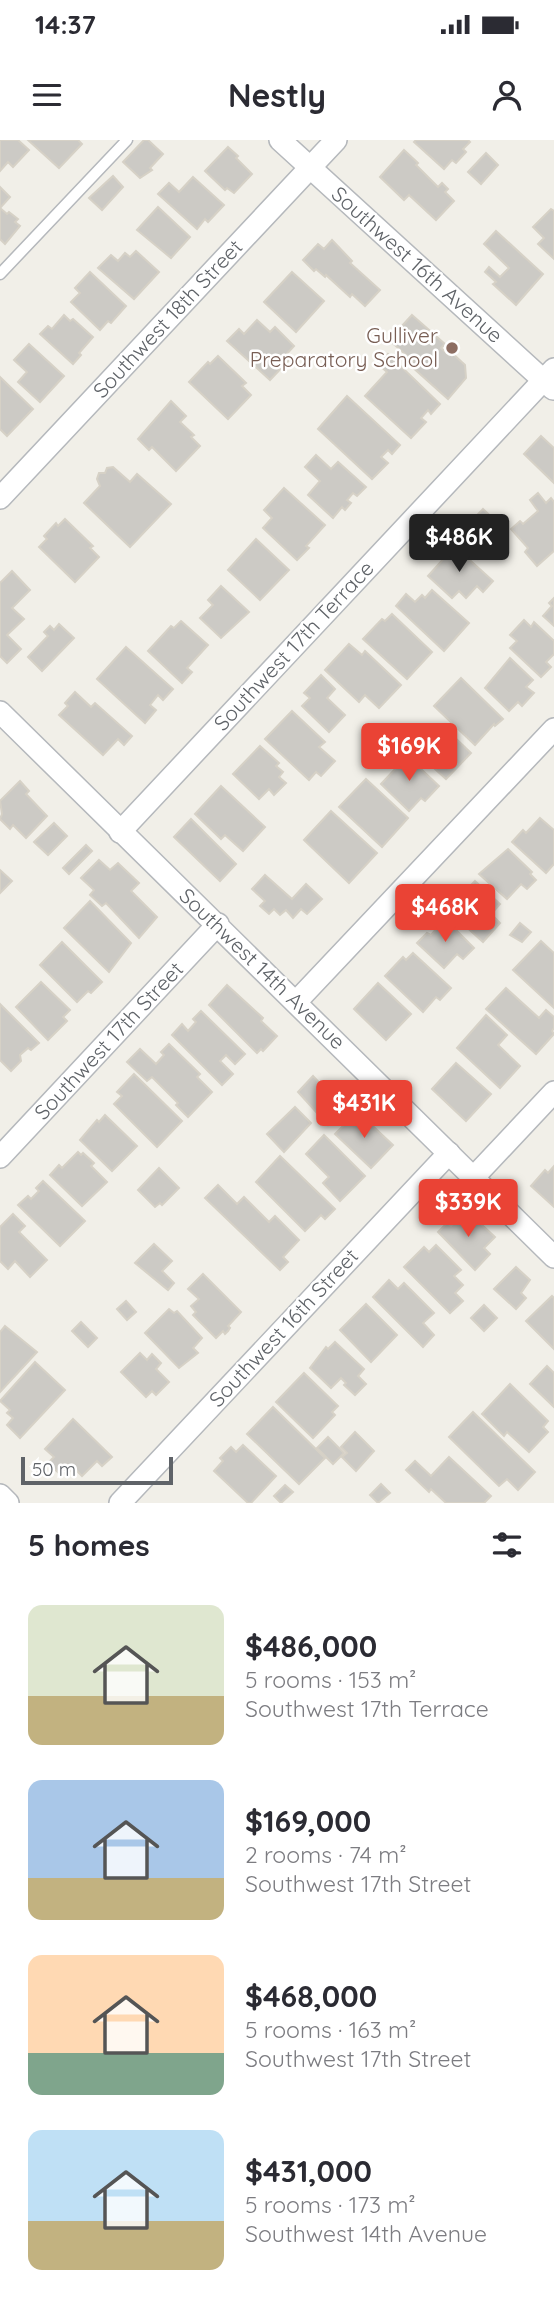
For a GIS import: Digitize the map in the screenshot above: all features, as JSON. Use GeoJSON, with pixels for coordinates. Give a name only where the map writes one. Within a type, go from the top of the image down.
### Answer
{"type":"FeatureCollection","features":[{"type":"Feature","properties":{"kind":"street","name":"Southwest 16th Avenue"},"geometry":{"type":"LineString","coordinates":[[280,140],[551,380]]}},
{"type":"Feature","properties":{"kind":"street","name":"Southwest 18th Street"},"geometry":{"type":"LineString","coordinates":[[0,498],[336,140]]}},
{"type":"Feature","properties":{"kind":"street","name":"Southwest 17th Terrace"},"geometry":{"type":"LineString","coordinates":[[120,832],[551,380]]}},
{"type":"Feature","properties":{"kind":"street","name":"Southwest 14th Avenue"},"geometry":{"type":"LineString","coordinates":[[3,722],[218,924],[554,1256]]}},
{"type":"Feature","properties":{"kind":"street"},"geometry":{"type":"LineString","coordinates":[[296,1003],[554,729]]}},
{"type":"Feature","properties":{"kind":"street","name":"Southwest 17th Street"},"geometry":{"type":"LineString","coordinates":[[0,1157],[218,924]]}},
{"type":"Feature","properties":{"kind":"street"},"geometry":{"type":"LineString","coordinates":[[474,1177],[554,1092]]}},
{"type":"Feature","properties":{"kind":"street","name":"Southwest 16th Street"},"geometry":{"type":"LineString","coordinates":[[120,1503],[449,1153]]}},
{"type":"Feature","properties":{"kind":"lane"},"geometry":{"type":"LineString","coordinates":[[0,274],[127,140]]}},
{"type":"Feature","properties":{"kind":"building"},"geometry":{"type":"Polygon","coordinates":[[[0,140],[18,140],[29,150],[13,167],[8,162],[0,171],[0,140]]]}},
{"type":"Feature","properties":{"kind":"building"},"geometry":{"type":"Polygon","coordinates":[[[28,140],[78,140],[82,144],[59,168],[28,140]]]}},
{"type":"Feature","properties":{"kind":"building"},"geometry":{"type":"Polygon","coordinates":[[[144,140],[148,140],[163,154],[150,168],[152,170],[140,178],[123,162],[144,140]]]}},
{"type":"Feature","properties":{"kind":"building"},"geometry":{"type":"Polygon","coordinates":[[[414,142],[470,142],[463,149],[466,152],[456,163],[452,160],[444,169],[414,142]]]}},
{"type":"Feature","properties":{"kind":"building"},"geometry":{"type":"Polygon","coordinates":[[[228,147],[252,174],[234,193],[227,188],[225,190],[205,171],[228,147]]]}},
{"type":"Feature","properties":{"kind":"building"},"geometry":{"type":"Polygon","coordinates":[[[404,150],[438,187],[442,183],[448,189],[445,192],[454,201],[436,220],[409,195],[404,200],[380,177],[404,150]]]}},
{"type":"Feature","properties":{"kind":"building"},"geometry":{"type":"Polygon","coordinates":[[[486,153],[498,165],[481,184],[468,172],[486,153]]]}},
{"type":"Feature","properties":{"kind":"building"},"geometry":{"type":"Polygon","coordinates":[[[113,176],[123,187],[102,210],[89,198],[113,176]]]}},
{"type":"Feature","properties":{"kind":"building"},"geometry":{"type":"Polygon","coordinates":[[[193,177],[224,205],[208,222],[205,219],[197,229],[158,194],[169,183],[179,192],[193,177]]]}},
{"type":"Feature","properties":{"kind":"building"},"geometry":{"type":"Polygon","coordinates":[[[0,187],[10,197],[0,208],[0,187]]]}},
{"type":"Feature","properties":{"kind":"building"},"geometry":{"type":"Polygon","coordinates":[[[158,207],[190,237],[171,258],[137,230],[158,207]]]}},
{"type":"Feature","properties":{"kind":"building"},"geometry":{"type":"Polygon","coordinates":[[[0,208],[18,219],[15,222],[20,226],[5,244],[0,239],[0,208]]]}},
{"type":"Feature","properties":{"kind":"building"},"geometry":{"type":"Polygon","coordinates":[[[551,209],[554,211],[554,259],[538,244],[544,238],[533,227],[551,209]]]}},
{"type":"Feature","properties":{"kind":"building"},"geometry":{"type":"Polygon","coordinates":[[[496,231],[543,274],[516,305],[493,284],[496,282],[485,272],[489,267],[500,277],[509,268],[484,244],[496,231]]]}},
{"type":"Feature","properties":{"kind":"building"},"geometry":{"type":"Polygon","coordinates":[[[332,240],[352,261],[350,263],[380,290],[365,306],[352,294],[350,297],[326,275],[325,277],[316,269],[314,271],[303,260],[318,244],[324,249],[332,240]]]}},
{"type":"Feature","properties":{"kind":"building"},"geometry":{"type":"Polygon","coordinates":[[[136,251],[159,272],[134,299],[98,268],[111,255],[118,261],[125,253],[130,257],[136,251]]]}},
{"type":"Feature","properties":{"kind":"building"},"geometry":{"type":"Polygon","coordinates":[[[90,272],[126,306],[111,323],[108,321],[100,330],[71,302],[80,293],[75,288],[90,272]]]}},
{"type":"Feature","properties":{"kind":"building"},"geometry":{"type":"Polygon","coordinates":[[[292,272],[324,301],[296,332],[264,302],[292,272]]]}},
{"type":"Feature","properties":{"kind":"building"},"geometry":{"type":"Polygon","coordinates":[[[64,315],[70,321],[73,319],[93,337],[73,364],[40,334],[48,326],[52,329],[64,315]]]}},
{"type":"Feature","properties":{"kind":"building"},"geometry":{"type":"Polygon","coordinates":[[[412,315],[445,344],[441,348],[449,355],[451,352],[465,365],[466,378],[448,399],[410,365],[413,361],[389,340],[412,315]]]}},
{"type":"Feature","properties":{"kind":"building"},"geometry":{"type":"Polygon","coordinates":[[[257,320],[270,332],[275,327],[294,346],[284,357],[288,361],[270,380],[227,341],[239,329],[244,334],[257,320]]]}},
{"type":"Feature","properties":{"kind":"building"},"geometry":{"type":"Polygon","coordinates":[[[29,344],[64,376],[40,402],[18,382],[27,372],[14,360],[29,344]]]}},
{"type":"Feature","properties":{"kind":"building"},"geometry":{"type":"Polygon","coordinates":[[[388,354],[440,404],[431,414],[428,410],[421,418],[426,422],[411,438],[365,396],[387,372],[379,365],[388,354]]]}},
{"type":"Feature","properties":{"kind":"building"},"geometry":{"type":"Polygon","coordinates":[[[218,356],[246,383],[242,386],[251,395],[228,419],[189,382],[208,362],[210,364],[218,356]]]}},
{"type":"Feature","properties":{"kind":"building"},"geometry":{"type":"Polygon","coordinates":[[[0,377],[33,409],[7,436],[0,429],[0,377]]]}},
{"type":"Feature","properties":{"kind":"building"},"geometry":{"type":"Polygon","coordinates":[[[347,396],[400,445],[392,454],[388,450],[381,457],[388,463],[372,479],[318,429],[347,396]]]}},
{"type":"Feature","properties":{"kind":"building"},"geometry":{"type":"Polygon","coordinates":[[[171,401],[186,416],[180,422],[194,435],[191,437],[200,446],[176,471],[152,447],[149,450],[138,439],[171,401]]]}},
{"type":"Feature","properties":{"kind":"building"},"geometry":{"type":"Polygon","coordinates":[[[541,436],[554,448],[554,483],[524,454],[541,436]]]}},
{"type":"Feature","properties":{"kind":"building"},"geometry":{"type":"Polygon","coordinates":[[[316,455],[331,469],[338,462],[366,487],[357,496],[353,493],[347,500],[351,503],[345,510],[342,507],[333,518],[308,495],[320,481],[305,467],[316,455]]]}},
{"type":"Feature","properties":{"kind":"building"},"geometry":{"type":"Polygon","coordinates":[[[113,467],[130,482],[137,474],[171,504],[130,547],[84,503],[100,486],[97,479],[99,473],[105,473],[107,468],[113,467]]]}},
{"type":"Feature","properties":{"kind":"building"},"geometry":{"type":"Polygon","coordinates":[[[284,488],[325,525],[297,560],[263,528],[272,518],[264,510],[284,488]]]}},
{"type":"Feature","properties":{"kind":"building"},"geometry":{"type":"Polygon","coordinates":[[[538,493],[546,503],[551,498],[554,502],[554,551],[537,566],[525,552],[528,548],[511,529],[520,521],[523,524],[538,511],[530,500],[538,493]]]}},
{"type":"Feature","properties":{"kind":"building"},"geometry":{"type":"Polygon","coordinates":[[[483,509],[500,525],[494,532],[506,543],[492,558],[485,552],[478,559],[456,537],[483,509]]]}},
{"type":"Feature","properties":{"kind":"building"},"geometry":{"type":"Polygon","coordinates":[[[65,519],[93,546],[90,548],[99,557],[75,582],[39,547],[47,539],[44,536],[56,523],[58,526],[65,519]]]}},
{"type":"Feature","properties":{"kind":"building"},"geometry":{"type":"Polygon","coordinates":[[[256,539],[289,570],[260,600],[228,570],[256,539]]]}},
{"type":"Feature","properties":{"kind":"building"},"geometry":{"type":"Polygon","coordinates":[[[452,544],[493,581],[483,592],[477,586],[466,598],[459,591],[452,598],[428,576],[447,555],[444,552],[452,544]]]}},
{"type":"Feature","properties":{"kind":"building"},"geometry":{"type":"Polygon","coordinates":[[[12,571],[30,590],[12,608],[24,619],[7,635],[21,649],[7,663],[0,656],[0,583],[12,571]]]}},
{"type":"Feature","properties":{"kind":"building"},"geometry":{"type":"Polygon","coordinates":[[[221,586],[249,612],[221,638],[200,618],[213,605],[208,600],[221,586]]]}},
{"type":"Feature","properties":{"kind":"building"},"geometry":{"type":"Polygon","coordinates":[[[432,590],[469,623],[444,651],[396,606],[406,594],[415,602],[422,595],[425,598],[432,590]]]}},
{"type":"Feature","properties":{"kind":"building"},"geometry":{"type":"Polygon","coordinates":[[[554,598],[554,626],[543,616],[552,606],[549,603],[554,598]]]}},
{"type":"Feature","properties":{"kind":"building"},"geometry":{"type":"Polygon","coordinates":[[[392,614],[432,652],[407,679],[363,639],[382,619],[385,621],[392,614]]]}},
{"type":"Feature","properties":{"kind":"building"},"geometry":{"type":"Polygon","coordinates":[[[524,620],[531,627],[534,622],[554,641],[554,654],[546,662],[551,667],[541,677],[510,648],[517,641],[510,635],[524,620]]]}},
{"type":"Feature","properties":{"kind":"building"},"geometry":{"type":"Polygon","coordinates":[[[181,621],[208,645],[187,668],[192,672],[182,683],[148,651],[171,626],[174,628],[181,621]]]}},
{"type":"Feature","properties":{"kind":"building"},"geometry":{"type":"Polygon","coordinates":[[[59,624],[74,638],[42,671],[28,657],[48,636],[44,632],[50,626],[54,630],[59,624]]]}},
{"type":"Feature","properties":{"kind":"building"},"geometry":{"type":"Polygon","coordinates":[[[349,644],[362,655],[365,651],[401,685],[379,708],[365,695],[359,702],[325,670],[349,644]]]}},
{"type":"Feature","properties":{"kind":"building"},"geometry":{"type":"Polygon","coordinates":[[[126,647],[173,689],[163,700],[158,695],[150,705],[156,710],[145,723],[97,679],[126,647]]]}},
{"type":"Feature","properties":{"kind":"building"},"geometry":{"type":"Polygon","coordinates":[[[510,658],[533,680],[526,687],[534,693],[522,706],[518,702],[509,711],[485,688],[510,658]]]}},
{"type":"Feature","properties":{"kind":"building"},"geometry":{"type":"Polygon","coordinates":[[[321,675],[335,689],[327,698],[345,715],[329,732],[302,706],[310,698],[304,693],[321,675]]]}},
{"type":"Feature","properties":{"kind":"building"},"geometry":{"type":"Polygon","coordinates":[[[461,678],[503,719],[495,726],[494,724],[475,745],[434,706],[461,678]]]}},
{"type":"Feature","properties":{"kind":"building"},"geometry":{"type":"Polygon","coordinates":[[[75,692],[91,707],[95,703],[132,736],[124,745],[118,739],[103,755],[59,715],[68,706],[65,703],[75,692]]]}},
{"type":"Feature","properties":{"kind":"building"},"geometry":{"type":"Polygon","coordinates":[[[292,711],[325,742],[319,747],[335,761],[321,776],[316,772],[309,780],[265,739],[292,711]]]}},
{"type":"Feature","properties":{"kind":"building"},"geometry":{"type":"Polygon","coordinates":[[[449,732],[471,753],[446,779],[423,758],[432,748],[427,743],[435,734],[442,740],[449,732]]]}},
{"type":"Feature","properties":{"kind":"building"},"geometry":{"type":"Polygon","coordinates":[[[260,746],[279,763],[276,766],[283,772],[279,777],[286,783],[274,795],[269,789],[259,799],[233,774],[260,746]]]}},
{"type":"Feature","properties":{"kind":"building"},"geometry":{"type":"Polygon","coordinates":[[[402,751],[439,786],[425,801],[421,798],[409,811],[381,784],[398,766],[393,761],[402,751]]]}},
{"type":"Feature","properties":{"kind":"building"},"geometry":{"type":"Polygon","coordinates":[[[366,779],[408,818],[382,847],[339,807],[366,779]]]}},
{"type":"Feature","properties":{"kind":"building"},"geometry":{"type":"Polygon","coordinates":[[[20,781],[29,791],[26,794],[47,816],[26,838],[13,825],[10,829],[0,819],[0,801],[20,781]]]}},
{"type":"Feature","properties":{"kind":"building"},"geometry":{"type":"Polygon","coordinates":[[[221,786],[265,827],[243,851],[225,835],[221,839],[195,814],[221,786]]]}},
{"type":"Feature","properties":{"kind":"building"},"geometry":{"type":"Polygon","coordinates":[[[331,811],[377,853],[349,883],[304,840],[331,811]]]}},
{"type":"Feature","properties":{"kind":"building"},"geometry":{"type":"Polygon","coordinates":[[[540,818],[554,830],[554,864],[546,873],[512,842],[523,830],[526,833],[540,818]]]}},
{"type":"Feature","properties":{"kind":"building"},"geometry":{"type":"Polygon","coordinates":[[[191,819],[236,864],[220,881],[174,837],[191,819]]]}},
{"type":"Feature","properties":{"kind":"building"},"geometry":{"type":"Polygon","coordinates":[[[54,823],[67,836],[48,855],[34,842],[54,823]]]}},
{"type":"Feature","properties":{"kind":"building"},"geometry":{"type":"Polygon","coordinates":[[[86,845],[92,851],[69,874],[63,868],[86,845]]]}},
{"type":"Feature","properties":{"kind":"building"},"geometry":{"type":"Polygon","coordinates":[[[508,849],[532,872],[530,874],[536,880],[527,889],[521,884],[507,899],[479,874],[508,849]]]}},
{"type":"Feature","properties":{"kind":"building"},"geometry":{"type":"Polygon","coordinates":[[[99,860],[110,870],[118,863],[139,883],[131,891],[157,917],[139,938],[106,903],[102,906],[90,895],[94,890],[81,878],[99,860]]]}},
{"type":"Feature","properties":{"kind":"building"},"geometry":{"type":"Polygon","coordinates":[[[0,870],[12,881],[0,893],[0,870]]]}},
{"type":"Feature","properties":{"kind":"building"},"geometry":{"type":"Polygon","coordinates":[[[265,875],[292,899],[306,884],[322,899],[307,914],[301,909],[293,918],[286,910],[280,915],[274,909],[269,914],[260,906],[265,901],[252,889],[265,875]]]}},
{"type":"Feature","properties":{"kind":"building"},"geometry":{"type":"Polygon","coordinates":[[[475,881],[500,904],[491,914],[500,923],[483,942],[451,913],[458,906],[455,902],[475,881]]]}},
{"type":"Feature","properties":{"kind":"building"},"geometry":{"type":"Polygon","coordinates":[[[90,901],[131,943],[109,972],[64,928],[90,901]]]}},
{"type":"Feature","properties":{"kind":"building"},"geometry":{"type":"Polygon","coordinates":[[[445,919],[474,948],[463,959],[457,954],[444,968],[417,943],[427,933],[431,935],[445,919]]]}},
{"type":"Feature","properties":{"kind":"building"},"geometry":{"type":"Polygon","coordinates":[[[520,923],[531,932],[522,942],[510,935],[520,923]]]}},
{"type":"Feature","properties":{"kind":"building"},"geometry":{"type":"Polygon","coordinates":[[[541,941],[554,953],[554,1008],[513,970],[541,941]]]}},
{"type":"Feature","properties":{"kind":"building"},"geometry":{"type":"Polygon","coordinates":[[[62,942],[102,982],[77,1002],[40,965],[62,942]]]}},
{"type":"Feature","properties":{"kind":"building"},"geometry":{"type":"Polygon","coordinates":[[[413,953],[451,988],[440,1000],[436,997],[423,1012],[385,976],[403,957],[406,960],[413,953]]]}},
{"type":"Feature","properties":{"kind":"building"},"geometry":{"type":"Polygon","coordinates":[[[41,982],[70,1010],[63,1017],[67,1021],[48,1040],[16,1007],[41,982]]]}},
{"type":"Feature","properties":{"kind":"building"},"geometry":{"type":"Polygon","coordinates":[[[378,983],[411,1014],[386,1040],[354,1009],[378,983]]]}},
{"type":"Feature","properties":{"kind":"building"},"geometry":{"type":"Polygon","coordinates":[[[227,985],[263,1018],[261,1021],[277,1036],[263,1051],[261,1049],[257,1053],[209,1005],[227,985]]]}},
{"type":"Feature","properties":{"kind":"building"},"geometry":{"type":"Polygon","coordinates":[[[506,988],[539,1018],[546,1010],[554,1017],[554,1034],[536,1054],[486,1009],[506,988]]]}},
{"type":"Feature","properties":{"kind":"building"},"geometry":{"type":"Polygon","coordinates":[[[0,1004],[39,1043],[20,1055],[21,1061],[11,1071],[0,1060],[0,1004]]]}},
{"type":"Feature","properties":{"kind":"building"},"geometry":{"type":"Polygon","coordinates":[[[201,1011],[245,1054],[235,1064],[226,1055],[220,1061],[233,1074],[222,1085],[172,1035],[182,1024],[188,1031],[196,1022],[193,1019],[201,1011]]]}},
{"type":"Feature","properties":{"kind":"building"},"geometry":{"type":"Polygon","coordinates":[[[486,1015],[507,1035],[498,1045],[520,1066],[500,1088],[457,1048],[486,1015]]]}},
{"type":"Feature","properties":{"kind":"building"},"geometry":{"type":"Polygon","coordinates":[[[169,1044],[200,1074],[197,1077],[212,1092],[188,1117],[152,1077],[147,1081],[127,1062],[140,1049],[156,1064],[164,1055],[161,1052],[169,1044]]]}},
{"type":"Feature","properties":{"kind":"building"},"geometry":{"type":"Polygon","coordinates":[[[456,1063],[491,1094],[466,1121],[432,1089],[456,1063]]]}},
{"type":"Feature","properties":{"kind":"building"},"geometry":{"type":"Polygon","coordinates":[[[134,1074],[182,1121],[157,1147],[114,1104],[122,1096],[117,1092],[134,1074]]]}},
{"type":"Feature","properties":{"kind":"building"},"geometry":{"type":"Polygon","coordinates":[[[313,1076],[326,1090],[330,1085],[341,1095],[338,1098],[346,1106],[328,1125],[298,1092],[313,1076]]]}},
{"type":"Feature","properties":{"kind":"building"},"geometry":{"type":"Polygon","coordinates":[[[295,1107],[311,1123],[284,1152],[267,1134],[295,1107]]]}},
{"type":"Feature","properties":{"kind":"building"},"geometry":{"type":"Polygon","coordinates":[[[356,1113],[393,1145],[371,1168],[335,1134],[356,1113]]]}},
{"type":"Feature","properties":{"kind":"building"},"geometry":{"type":"Polygon","coordinates":[[[105,1115],[137,1146],[112,1171],[80,1140],[97,1120],[99,1122],[105,1115]]]}},
{"type":"Feature","properties":{"kind":"building"},"geometry":{"type":"Polygon","coordinates":[[[324,1135],[365,1176],[340,1201],[323,1183],[329,1177],[306,1154],[324,1135]]]}},
{"type":"Feature","properties":{"kind":"building"},"geometry":{"type":"Polygon","coordinates":[[[78,1152],[94,1163],[91,1166],[107,1182],[82,1206],[50,1175],[59,1165],[62,1168],[78,1152]]]}},
{"type":"Feature","properties":{"kind":"building"},"geometry":{"type":"Polygon","coordinates":[[[280,1156],[335,1209],[325,1219],[321,1215],[305,1231],[256,1182],[280,1156]]]}},
{"type":"Feature","properties":{"kind":"building"},"geometry":{"type":"Polygon","coordinates":[[[554,1166],[554,1207],[531,1186],[545,1170],[548,1173],[554,1166]]]}},
{"type":"Feature","properties":{"kind":"building"},"geometry":{"type":"Polygon","coordinates":[[[159,1168],[179,1188],[162,1205],[160,1203],[155,1207],[138,1190],[159,1168]]]}},
{"type":"Feature","properties":{"kind":"building"},"geometry":{"type":"Polygon","coordinates":[[[43,1181],[85,1221],[60,1246],[18,1205],[28,1196],[31,1199],[39,1191],[36,1188],[43,1181]]]}},
{"type":"Feature","properties":{"kind":"building"},"geometry":{"type":"Polygon","coordinates":[[[218,1185],[237,1204],[244,1197],[269,1222],[275,1216],[299,1240],[283,1257],[288,1262],[280,1270],[205,1198],[218,1185]]]}},
{"type":"Feature","properties":{"kind":"building"},"geometry":{"type":"Polygon","coordinates":[[[466,1210],[495,1237],[484,1248],[490,1254],[475,1270],[438,1232],[447,1223],[451,1226],[466,1210]]]}},
{"type":"Feature","properties":{"kind":"building"},"geometry":{"type":"Polygon","coordinates":[[[13,1214],[25,1226],[19,1232],[47,1260],[30,1277],[15,1261],[8,1269],[0,1261],[0,1227],[13,1214]]]}},
{"type":"Feature","properties":{"kind":"building"},"geometry":{"type":"Polygon","coordinates":[[[154,1244],[172,1261],[162,1271],[174,1283],[168,1290],[135,1263],[154,1244]]]}},
{"type":"Feature","properties":{"kind":"building"},"geometry":{"type":"Polygon","coordinates":[[[436,1245],[461,1270],[454,1276],[463,1285],[455,1293],[463,1301],[450,1313],[404,1267],[424,1247],[429,1252],[436,1245]]]}},
{"type":"Feature","properties":{"kind":"building"},"geometry":{"type":"Polygon","coordinates":[[[516,1267],[530,1280],[521,1293],[526,1298],[516,1309],[494,1289],[516,1267]]]}},
{"type":"Feature","properties":{"kind":"building"},"geometry":{"type":"Polygon","coordinates":[[[203,1274],[241,1312],[228,1326],[228,1331],[225,1334],[223,1331],[216,1338],[193,1315],[196,1312],[191,1306],[199,1299],[188,1289],[203,1274]]]}},
{"type":"Feature","properties":{"kind":"building"},"geometry":{"type":"Polygon","coordinates":[[[389,1280],[398,1289],[404,1283],[434,1313],[423,1323],[434,1335],[423,1347],[373,1297],[389,1280]]]}},
{"type":"Feature","properties":{"kind":"building"},"geometry":{"type":"Polygon","coordinates":[[[552,1296],[554,1298],[554,1349],[526,1321],[552,1296]]]}},
{"type":"Feature","properties":{"kind":"building"},"geometry":{"type":"Polygon","coordinates":[[[126,1301],[136,1312],[127,1320],[117,1309],[126,1301]]]}},
{"type":"Feature","properties":{"kind":"building"},"geometry":{"type":"Polygon","coordinates":[[[366,1304],[397,1335],[371,1362],[340,1330],[366,1304]]]}},
{"type":"Feature","properties":{"kind":"building"},"geometry":{"type":"Polygon","coordinates":[[[484,1305],[497,1318],[484,1331],[471,1318],[484,1305]]]}},
{"type":"Feature","properties":{"kind":"building"},"geometry":{"type":"Polygon","coordinates":[[[169,1309],[174,1313],[177,1311],[202,1338],[193,1348],[198,1353],[179,1368],[145,1333],[169,1309]]]}},
{"type":"Feature","properties":{"kind":"building"},"geometry":{"type":"Polygon","coordinates":[[[81,1322],[97,1338],[88,1347],[72,1331],[81,1322]]]}},
{"type":"Feature","properties":{"kind":"building"},"geometry":{"type":"Polygon","coordinates":[[[5,1326],[37,1352],[0,1392],[0,1332],[5,1326]]]}},
{"type":"Feature","properties":{"kind":"building"},"geometry":{"type":"Polygon","coordinates":[[[335,1342],[364,1369],[358,1376],[366,1384],[355,1395],[344,1385],[346,1383],[341,1378],[331,1388],[310,1368],[326,1347],[328,1349],[335,1342]]]}},
{"type":"Feature","properties":{"kind":"building"},"geometry":{"type":"Polygon","coordinates":[[[140,1353],[147,1360],[152,1354],[161,1363],[156,1369],[169,1382],[156,1395],[152,1391],[146,1397],[121,1372],[140,1353]]]}},
{"type":"Feature","properties":{"kind":"building"},"geometry":{"type":"Polygon","coordinates":[[[35,1362],[65,1390],[20,1438],[7,1425],[13,1418],[7,1413],[10,1410],[0,1401],[35,1362]]]}},
{"type":"Feature","properties":{"kind":"building"},"geometry":{"type":"Polygon","coordinates":[[[547,1366],[554,1373],[554,1407],[530,1384],[547,1366]]]}},
{"type":"Feature","properties":{"kind":"building"},"geometry":{"type":"Polygon","coordinates":[[[304,1373],[338,1406],[332,1412],[335,1415],[313,1438],[276,1402],[304,1373]]]}},
{"type":"Feature","properties":{"kind":"building"},"geometry":{"type":"Polygon","coordinates":[[[510,1384],[548,1421],[543,1427],[548,1432],[529,1452],[507,1432],[504,1436],[482,1414],[510,1384]]]}},
{"type":"Feature","properties":{"kind":"building"},"geometry":{"type":"Polygon","coordinates":[[[273,1407],[325,1458],[299,1484],[247,1434],[273,1407]]]}},
{"type":"Feature","properties":{"kind":"building"},"geometry":{"type":"Polygon","coordinates":[[[473,1412],[535,1472],[518,1490],[507,1479],[499,1486],[449,1437],[473,1412]]]}},
{"type":"Feature","properties":{"kind":"building"},"geometry":{"type":"Polygon","coordinates":[[[73,1419],[112,1457],[102,1466],[97,1461],[82,1476],[74,1468],[71,1471],[69,1468],[62,1476],[48,1463],[54,1457],[45,1449],[73,1419]]]}},
{"type":"Feature","properties":{"kind":"building"},"geometry":{"type":"Polygon","coordinates":[[[355,1432],[374,1451],[356,1471],[342,1457],[347,1453],[341,1447],[355,1432]]]}},
{"type":"Feature","properties":{"kind":"building"},"geometry":{"type":"Polygon","coordinates":[[[328,1437],[344,1453],[333,1464],[317,1448],[328,1437]]]}},
{"type":"Feature","properties":{"kind":"building"},"geometry":{"type":"Polygon","coordinates":[[[243,1445],[276,1476],[251,1503],[214,1471],[223,1461],[220,1458],[231,1447],[236,1452],[243,1445]]]}},
{"type":"Feature","properties":{"kind":"building"},"geometry":{"type":"Polygon","coordinates":[[[449,1457],[491,1496],[484,1503],[446,1503],[431,1489],[429,1492],[406,1470],[415,1461],[431,1476],[449,1457]]]}},
{"type":"Feature","properties":{"kind":"building"},"geometry":{"type":"Polygon","coordinates":[[[381,1484],[390,1493],[378,1503],[370,1495],[381,1484]]]}},
{"type":"Feature","properties":{"kind":"building"},"geometry":{"type":"Polygon","coordinates":[[[285,1485],[293,1492],[281,1503],[274,1496],[285,1485]]]}},
{"type":"Feature","properties":{"kind":"place","name":"Gulliver Preparatory School"},"geometry":{"type":"Point","coordinates":[452,348]}}]}
